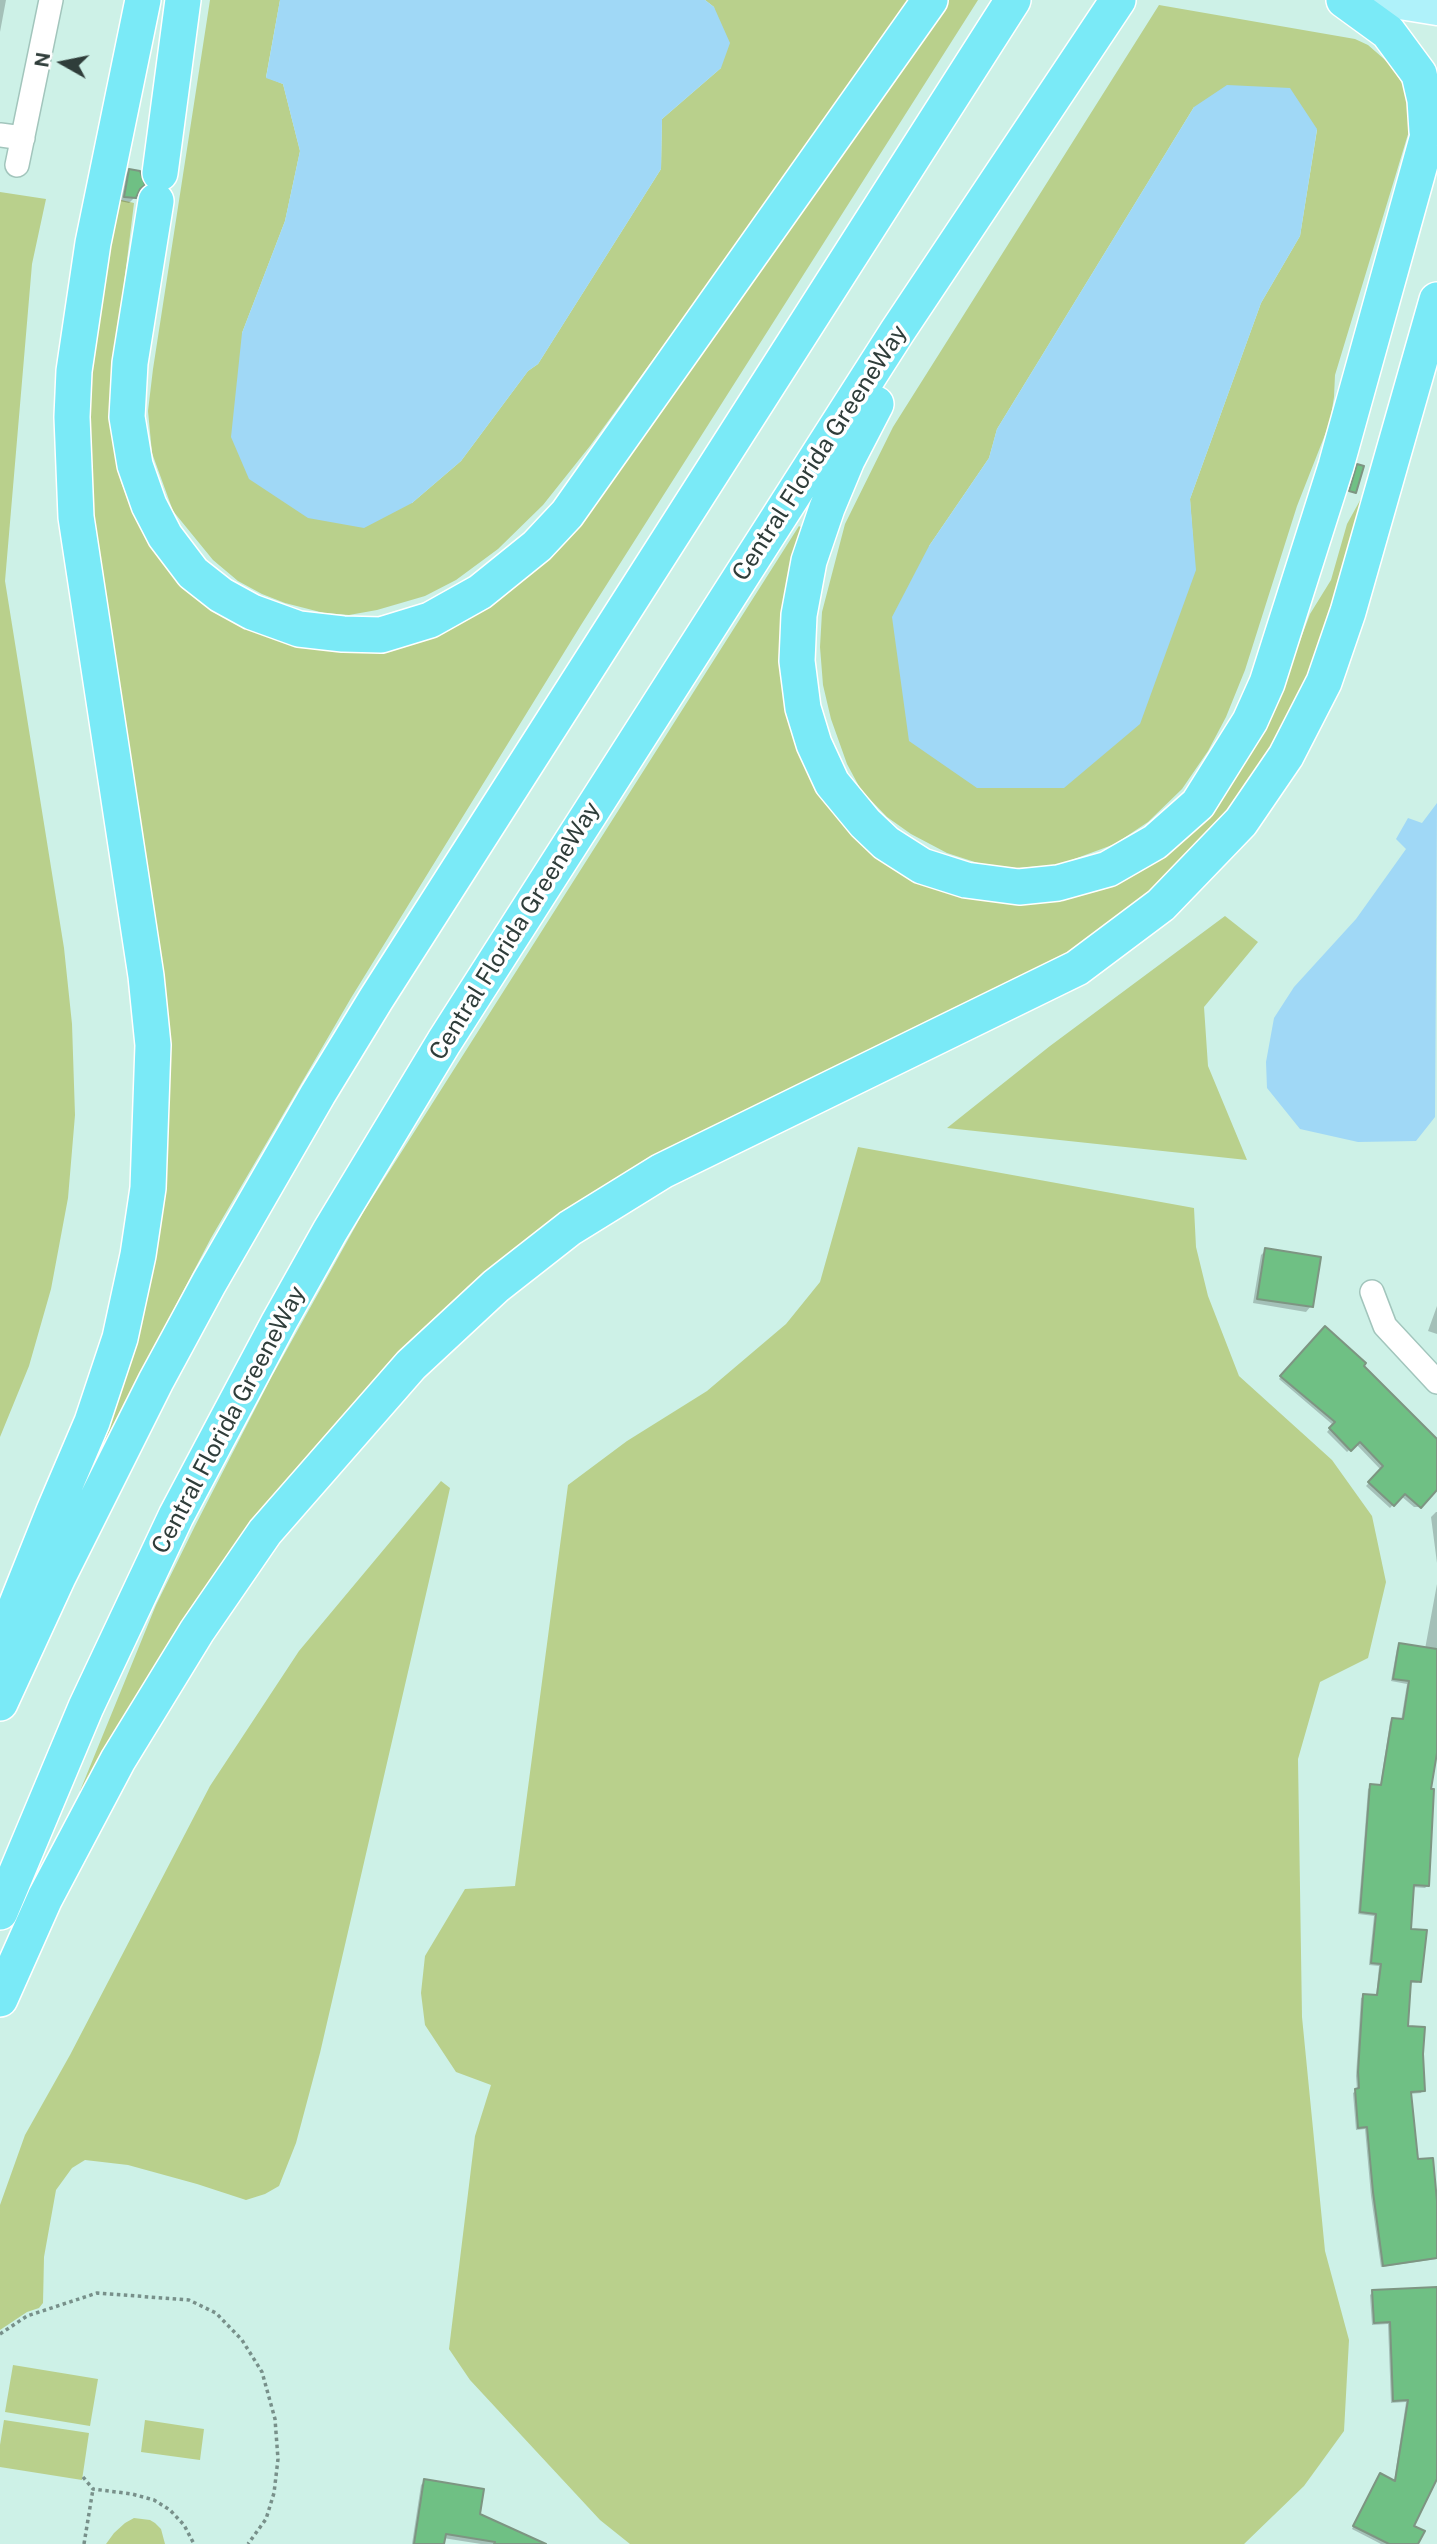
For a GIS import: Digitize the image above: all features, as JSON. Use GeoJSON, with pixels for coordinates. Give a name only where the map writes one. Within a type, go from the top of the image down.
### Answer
{"type":"FeatureCollection","features":[{"type":"Feature","properties":{"kind":"highway"},"geometry":{"type":"LineString","coordinates":[[0,1646],[92,1422],[120,1338],[138,1255],[148,1188],[153,1045],[76,517],[72,417],[74,371],[93,243],[143,0]]}},
{"type":"Feature","properties":{"kind":"highway"},"geometry":{"type":"LineString","coordinates":[[183,0],[158,187],[130,363],[127,417],[135,465],[149,505],[164,536],[193,573],[221,595],[252,612],[299,629],[381,635],[430,620],[480,592],[537,546],[567,514],[930,0]]}},
{"type":"Feature","properties":{"kind":"highway"},"geometry":{"type":"LineString","coordinates":[[0,1703],[58,1577],[156,1381],[215,1272],[318,1094],[1013,0]]}},
{"type":"Feature","properties":{"kind":"highway"},"geometry":{"type":"LineString","coordinates":[[1113,8],[870,414],[827,508],[810,561],[799,615],[797,661],[803,708],[814,744],[832,783],[865,823],[886,843],[922,866],[966,880],[1019,887],[1058,883],[1108,869],[1155,842],[1198,804],[1250,721],[1267,683],[1336,466],[1432,118],[1419,74],[1388,32],[1343,0]]}},
{"type":"Feature","properties":{"kind":"highway","name":"Central Florida GreeneWay"},"geometry":{"type":"LineString","coordinates":[[0,1912],[86,1707],[170,1527],[330,1231],[444,1042],[890,344],[1113,8]]}},
{"type":"Feature","properties":{"kind":"highway"},"geometry":{"type":"LineString","coordinates":[[0,1999],[46,1898],[118,1760],[197,1631],[265,1532],[411,1365],[496,1286],[570,1228],[662,1171],[1077,968],[1161,905],[1241,822],[1286,756],[1324,682],[1348,612],[1437,300]]}},
{"type":"Feature","properties":{"kind":"main road"},"geometry":{"type":"LineString","coordinates":[[1375,0],[1437,10]]}},
{"type":"Feature","properties":{"kind":"street"},"geometry":{"type":"LineString","coordinates":[[18,165],[51,0]]}},
{"type":"Feature","properties":{"kind":"street"},"geometry":{"type":"LineString","coordinates":[[0,135],[23,138]]}},
{"type":"Feature","properties":{"kind":"street"},"geometry":{"type":"LineString","coordinates":[[1372,1292],[1385,1326],[1437,1382]]}},
{"type":"Feature","properties":{"kind":"path"},"geometry":{"type":"LineString","coordinates":[[0,2334],[27,2316],[97,2293],[189,2300],[216,2313],[242,2340],[262,2372],[275,2419],[278,2459],[274,2493],[266,2519],[248,2544]]}},
{"type":"Feature","properties":{"kind":"path"},"geometry":{"type":"LineString","coordinates":[[83,2477],[93,2489],[154,2500],[170,2510],[184,2525],[194,2544]]}},
{"type":"Feature","properties":{"kind":"path"},"geometry":{"type":"LineString","coordinates":[[84,2544],[93,2489]]}},
{"type":"Feature","properties":{"kind":"green space"},"geometry":{"type":"Polygon","coordinates":[[[210,0],[280,0],[266,77],[283,84],[300,151],[285,221],[242,333],[412,503],[461,461],[528,371],[538,364],[661,169],[662,119],[721,68],[714,7],[705,0],[915,0],[590,446],[543,505],[498,549],[456,580],[425,596],[349,615],[324,613],[285,603],[238,581],[213,560],[173,511],[152,453],[148,411],[153,369],[210,0]]]}},
{"type":"Feature","properties":{"kind":"green space"},"geometry":{"type":"Polygon","coordinates":[[[945,0],[978,0],[581,625],[351,998],[211,1238],[80,1488],[156,1177],[80,418],[113,198],[134,203],[111,389],[113,441],[121,482],[131,508],[147,540],[175,576],[233,619],[464,620],[945,0]]]}},
{"type":"Feature","properties":{"kind":"green space"},"geometry":{"type":"Polygon","coordinates":[[[1159,5],[1355,39],[1368,45],[1391,65],[1411,103],[1412,121],[1335,375],[1330,422],[1297,506],[1245,670],[1226,717],[1208,751],[1182,789],[1148,822],[1115,844],[1058,865],[1016,868],[981,864],[947,853],[911,834],[887,817],[861,790],[847,764],[831,719],[823,685],[820,647],[822,612],[845,524],[893,427],[1159,5]],[[1194,107],[997,429],[989,458],[929,546],[1195,570],[1190,499],[1261,303],[1300,236],[1317,130],[1194,107]]]}},
{"type":"Feature","properties":{"kind":"green space"},"geometry":{"type":"Polygon","coordinates":[[[0,192],[46,199],[32,264],[5,581],[64,948],[72,1024],[75,1115],[68,1198],[51,1289],[29,1366],[0,1437],[0,192]]]}},
{"type":"Feature","properties":{"kind":"green space"},"geometry":{"type":"Polygon","coordinates":[[[1369,473],[1325,635],[1285,731],[1218,832],[1089,947],[863,1061],[452,1311],[91,1793],[80,1791],[156,1605],[271,1378],[364,1211],[799,526],[804,529],[782,675],[789,723],[804,764],[978,898],[1207,815],[1232,783],[1260,734],[1286,678],[1310,614],[1331,580],[1347,524],[1363,495],[1369,473]]]}},
{"type":"Feature","properties":{"kind":"green space"},"geometry":{"type":"Polygon","coordinates":[[[1225,916],[1258,942],[1204,1007],[1208,1066],[1247,1160],[947,1128],[1050,1046],[1225,916]]]}},
{"type":"Feature","properties":{"kind":"green space"},"geometry":{"type":"Polygon","coordinates":[[[858,1147],[1194,1208],[1196,1247],[1208,1296],[1239,1376],[1332,1460],[1372,1516],[1386,1582],[1368,1658],[1320,1682],[1298,1759],[1302,2017],[1325,2251],[1349,2340],[1344,2431],[1304,2486],[1244,2544],[630,2544],[600,2520],[470,2380],[449,2349],[475,2136],[491,2085],[456,2072],[425,2025],[421,1993],[425,1956],[465,1889],[515,1886],[568,1485],[627,1441],[707,1391],[786,1324],[820,1282],[858,1147]]]}},
{"type":"Feature","properties":{"kind":"green space"},"geometry":{"type":"Polygon","coordinates":[[[441,1481],[450,1488],[438,1542],[320,2053],[296,2143],[279,2186],[246,2200],[128,2165],[85,2160],[72,2168],[56,2190],[44,2257],[43,2303],[39,2308],[27,2312],[0,2330],[0,2205],[25,2135],[70,2055],[210,1786],[299,1651],[441,1481]]]}},
{"type":"Feature","properties":{"kind":"green space"},"geometry":{"type":"Polygon","coordinates":[[[13,2365],[98,2379],[90,2426],[5,2412],[13,2365]]]}},
{"type":"Feature","properties":{"kind":"green space"},"geometry":{"type":"Polygon","coordinates":[[[4,2420],[89,2433],[82,2480],[0,2467],[4,2420]]]}},
{"type":"Feature","properties":{"kind":"green space"},"geometry":{"type":"Polygon","coordinates":[[[145,2420],[204,2429],[200,2460],[141,2452],[145,2420]]]}},
{"type":"Feature","properties":{"kind":"green space"},"geometry":{"type":"Polygon","coordinates":[[[134,2518],[155,2523],[161,2529],[165,2544],[106,2544],[114,2533],[134,2518]]]}},
{"type":"Feature","properties":{"kind":"water"},"geometry":{"type":"Polygon","coordinates":[[[280,0],[705,0],[714,7],[730,43],[721,68],[662,119],[661,169],[538,364],[528,371],[461,461],[412,503],[364,528],[308,518],[249,479],[231,437],[242,333],[285,221],[300,151],[283,84],[266,78],[280,0]]]}},
{"type":"Feature","properties":{"kind":"water"},"geometry":{"type":"Polygon","coordinates":[[[1227,85],[1290,88],[1317,129],[1300,236],[1261,303],[1190,499],[1196,570],[1140,724],[1064,788],[977,788],[909,741],[892,617],[929,546],[989,458],[997,429],[1194,107],[1227,85]]]}},
{"type":"Feature","properties":{"kind":"water"},"geometry":{"type":"Polygon","coordinates":[[[1437,803],[1435,1117],[1416,1141],[1358,1142],[1300,1129],[1267,1088],[1266,1062],[1274,1018],[1294,987],[1356,919],[1406,849],[1396,839],[1408,818],[1422,823],[1437,803]]]}},
{"type":"Feature","properties":{"kind":"building"},"geometry":{"type":"Polygon","coordinates":[[[129,169],[140,171],[145,185],[136,198],[124,197],[129,169]]]}},
{"type":"Feature","properties":{"kind":"building"},"geometry":{"type":"Polygon","coordinates":[[[1357,464],[1364,466],[1356,493],[1349,491],[1357,464]]]}},
{"type":"Feature","properties":{"kind":"building"},"geometry":{"type":"Polygon","coordinates":[[[1265,1248],[1321,1257],[1313,1307],[1257,1299],[1265,1248]]]}},
{"type":"Feature","properties":{"kind":"building"},"geometry":{"type":"Polygon","coordinates":[[[1325,1326],[1366,1363],[1364,1366],[1437,1439],[1437,1490],[1421,1508],[1405,1494],[1394,1506],[1368,1482],[1383,1466],[1360,1442],[1351,1451],[1329,1428],[1335,1422],[1280,1376],[1325,1326]]]}},
{"type":"Feature","properties":{"kind":"building"},"geometry":{"type":"Polygon","coordinates":[[[1399,1643],[1437,1649],[1437,1753],[1431,1789],[1434,1789],[1429,1886],[1414,1885],[1411,1929],[1427,1930],[1421,1982],[1411,1981],[1408,2026],[1425,2027],[1425,2091],[1411,2092],[1418,2159],[1433,2158],[1437,2201],[1437,2258],[1383,2266],[1367,2127],[1358,2128],[1355,2089],[1359,2088],[1363,1994],[1377,1995],[1381,1964],[1371,1963],[1376,1914],[1360,1912],[1370,1784],[1381,1785],[1392,1718],[1403,1719],[1409,1681],[1393,1679],[1399,1643]]]}},
{"type":"Feature","properties":{"kind":"building"},"geometry":{"type":"Polygon","coordinates":[[[1437,2287],[1437,2479],[1414,2526],[1425,2531],[1418,2544],[1389,2544],[1353,2526],[1380,2473],[1395,2481],[1408,2400],[1393,2401],[1390,2322],[1374,2323],[1372,2290],[1437,2287]]]}},
{"type":"Feature","properties":{"kind":"building"},"geometry":{"type":"Polygon","coordinates":[[[424,2479],[484,2489],[480,2514],[546,2544],[494,2544],[495,2542],[446,2534],[444,2544],[414,2544],[424,2479]]]}}]}
